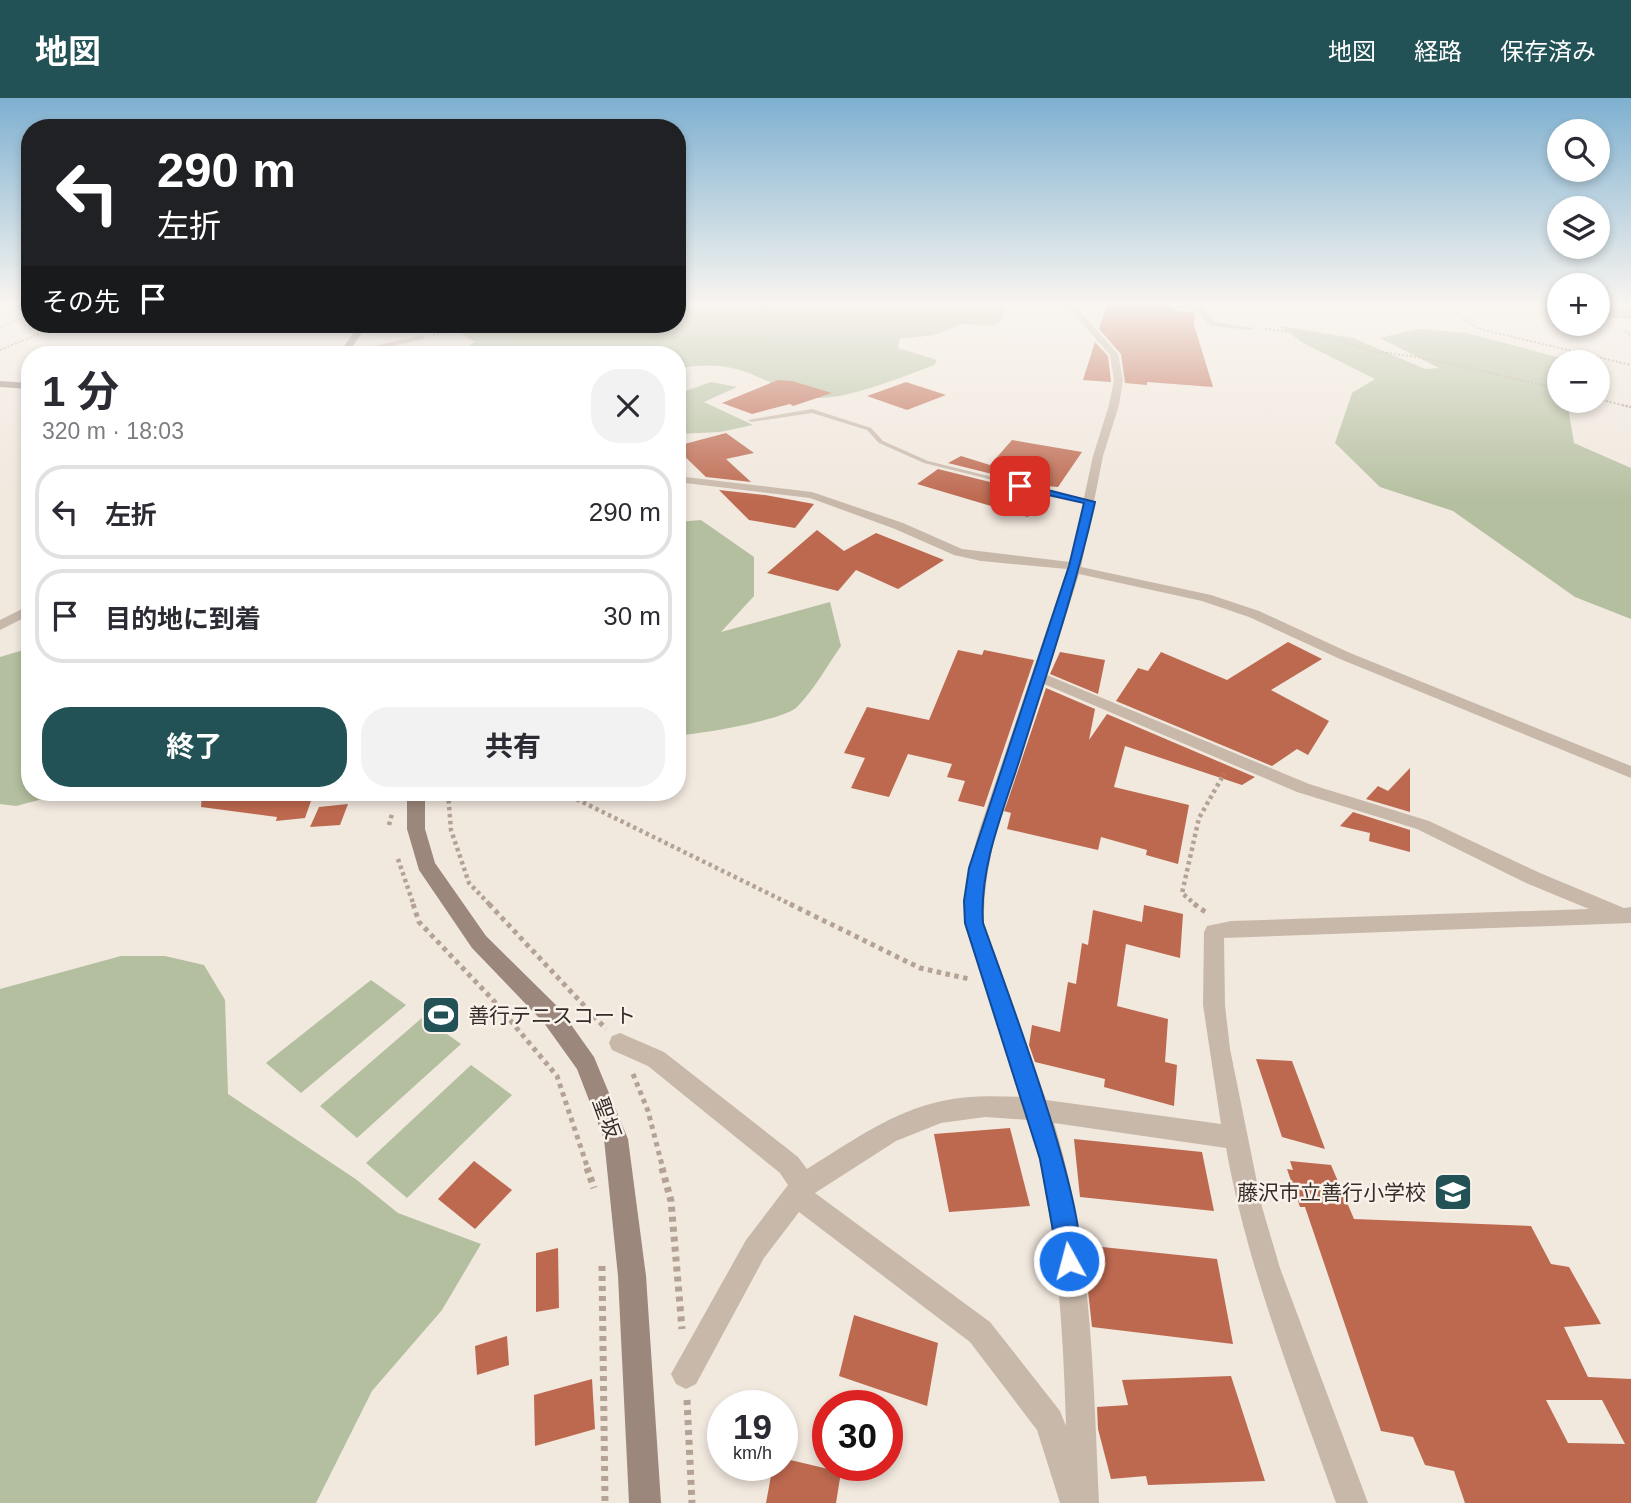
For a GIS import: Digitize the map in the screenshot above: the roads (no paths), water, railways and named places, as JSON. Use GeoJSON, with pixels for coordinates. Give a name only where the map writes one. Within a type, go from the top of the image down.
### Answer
{"type":"FeatureCollection","features":[{"type":"Feature","properties":{"kind":"street"},"geometry":{"type":"LineString","coordinates":[[1083,1503],[1078,1359],[1063,1213],[1052,1159],[974,923],[973,901],[978,868],[1037,676],[1074,568],[1099,453],[1118,398],[1120,382],[1118,371]]}},
{"type":"Feature","properties":{"kind":"street"},"geometry":{"type":"LineString","coordinates":[[0,384],[21,385]]}},
{"type":"Feature","properties":{"kind":"street"},"geometry":{"type":"LineString","coordinates":[[686,480],[812,495],[899,526],[957,552],[1074,568],[1206,598],[1254,614],[1345,656],[1631,772]]}},
{"type":"Feature","properties":{"kind":"street"},"geometry":{"type":"LineString","coordinates":[[0,626],[21,614]]}},
{"type":"Feature","properties":{"kind":"street"},"geometry":{"type":"LineString","coordinates":[[1037,676],[1303,788],[1423,825],[1532,878],[1627,915]]}},
{"type":"Feature","properties":{"kind":"street","name":"聖坂"},"geometry":{"type":"LineString","coordinates":[[416,801],[416,829],[426,864],[479,942],[552,1016],[586,1065],[616,1139],[632,1276],[645,1503]]}},
{"type":"Feature","properties":{"kind":"street"},"geometry":{"type":"LineString","coordinates":[[1352,1503],[1267,1268],[1249,1207],[1219,1049],[1214,1005],[1214,932],[1231,929],[1627,915]]}},
{"type":"Feature","properties":{"kind":"street"},"geometry":{"type":"LineString","coordinates":[[620,1044],[656,1059],[789,1165],[800,1190],[979,1332],[1049,1422],[1076,1503]]}},
{"type":"Feature","properties":{"kind":"street"},"geometry":{"type":"LineString","coordinates":[[686,1374],[724,1300],[755,1249],[800,1190],[887,1133],[940,1112],[985,1106],[1036,1109],[1237,1138]]}},
{"type":"Feature","properties":{"kind":"lane"},"geometry":{"type":"LineString","coordinates":[[751,420],[812,411],[869,429],[881,442],[926,461],[1090,502]]}},
{"type":"Feature","properties":{"kind":"place","name":"善行テニスコート"},"geometry":{"type":"Point","coordinates":[441,1015]}},
{"type":"Feature","properties":{"kind":"place","name":"藤沢市立善行小学校"},"geometry":{"type":"Point","coordinates":[1453,1192]}}]}
